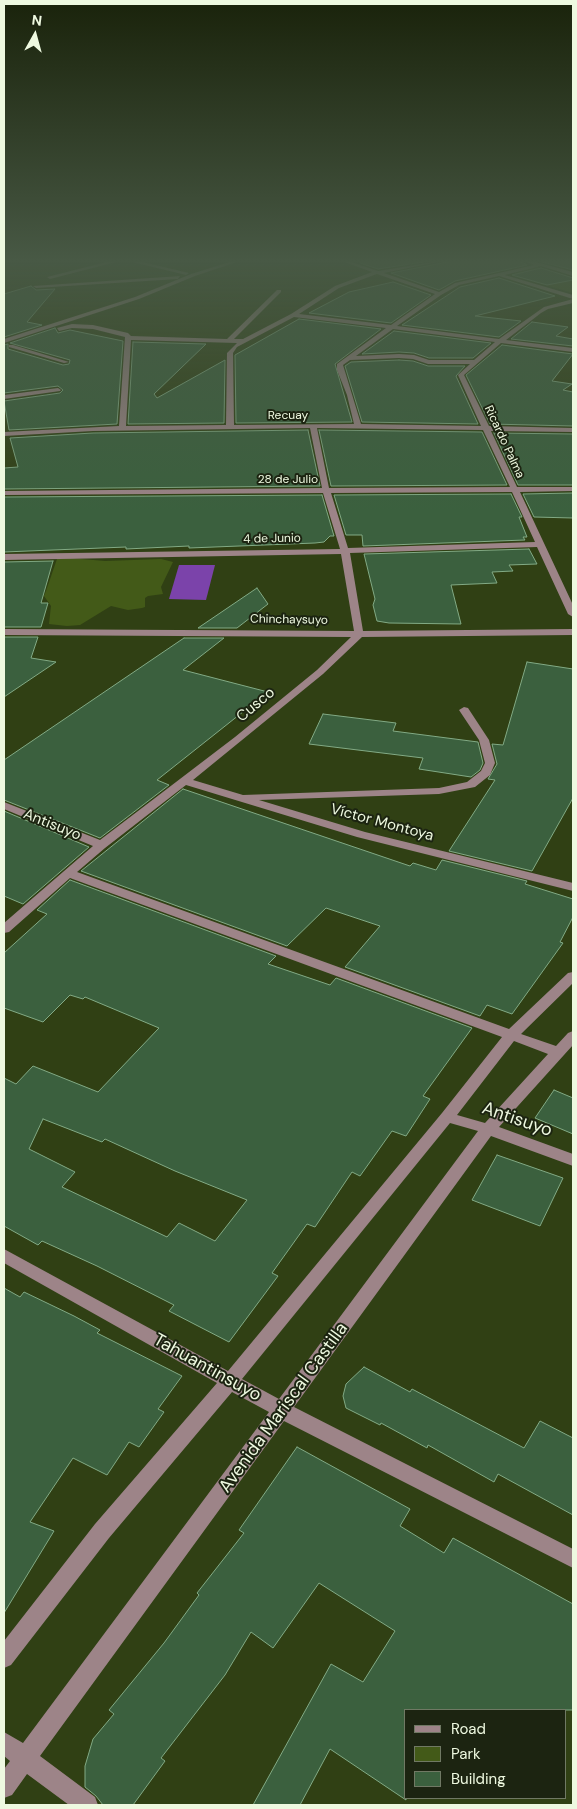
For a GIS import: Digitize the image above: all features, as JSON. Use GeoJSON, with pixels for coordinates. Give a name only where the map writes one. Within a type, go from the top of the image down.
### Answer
{"type":"FeatureCollection","features":[{"type":"Feature","properties":{"kind":"street"},"geometry":{"type":"LineString","coordinates":[[4,348],[19,343]]}},
{"type":"Feature","properties":{"kind":"street"},"geometry":{"type":"LineString","coordinates":[[122,428],[128,343]]}},
{"type":"Feature","properties":{"kind":"street"},"geometry":{"type":"LineString","coordinates":[[230,427],[230,353],[234,346],[239,343]]}},
{"type":"Feature","properties":{"kind":"street"},"geometry":{"type":"LineString","coordinates":[[358,426],[350,395],[340,370],[340,364],[371,343]]}},
{"type":"Feature","properties":{"kind":"street","name":"Ricardo Palma"},"geometry":{"type":"LineString","coordinates":[[497,343],[461,375],[573,614]]}},
{"type":"Feature","properties":{"kind":"street"},"geometry":{"type":"LineString","coordinates":[[520,343],[573,350]]}},
{"type":"Feature","properties":{"kind":"street"},"geometry":{"type":"LineString","coordinates":[[11,346],[66,362]]}},
{"type":"Feature","properties":{"kind":"street"},"geometry":{"type":"LineString","coordinates":[[349,358],[399,356],[414,357],[428,362],[475,362]]}},
{"type":"Feature","properties":{"kind":"street"},"geometry":{"type":"LineString","coordinates":[[4,397],[58,390]]}},
{"type":"Feature","properties":{"kind":"street","name":"Recuay"},"geometry":{"type":"LineString","coordinates":[[4,434],[122,428],[358,426],[573,430]]}},
{"type":"Feature","properties":{"kind":"street"},"geometry":{"type":"LineString","coordinates":[[313,427],[326,491],[345,551],[359,634]]}},
{"type":"Feature","properties":{"kind":"street","name":"28 de Julio"},"geometry":{"type":"LineString","coordinates":[[4,493],[514,491],[573,489]]}},
{"type":"Feature","properties":{"kind":"street","name":"4 de Junio"},"geometry":{"type":"LineString","coordinates":[[4,556],[345,551],[540,544]]}},
{"type":"Feature","properties":{"kind":"street","name":"Chinchaysuyo"},"geometry":{"type":"LineString","coordinates":[[4,632],[359,634],[573,632]]}},
{"type":"Feature","properties":{"kind":"street","name":"Cusco"},"geometry":{"type":"LineString","coordinates":[[4,929],[101,845],[185,781],[320,672],[359,634]]}},
{"type":"Feature","properties":{"kind":"street"},"geometry":{"type":"LineString","coordinates":[[237,797],[439,791],[471,785],[486,773],[490,762],[484,740],[464,710]]}},
{"type":"Feature","properties":{"kind":"street","name":"Víctor Montoya"},"geometry":{"type":"LineString","coordinates":[[185,781],[361,835],[573,887]]}},
{"type":"Feature","properties":{"kind":"street","name":"Antisuyo"},"geometry":{"type":"LineString","coordinates":[[4,805],[101,845]]}},
{"type":"Feature","properties":{"kind":"street"},"geometry":{"type":"LineString","coordinates":[[67,873],[557,1052]]}},
{"type":"Feature","properties":{"kind":"street"},"geometry":{"type":"LineString","coordinates":[[4,1658],[102,1531],[231,1380],[447,1117],[512,1034],[573,976]]}},
{"type":"Feature","properties":{"kind":"street","name":"Avenida Mariscal Castilla"},"geometry":{"type":"LineString","coordinates":[[4,1787],[24,1757],[282,1411],[488,1129],[573,1036]]}},
{"type":"Feature","properties":{"kind":"street","name":"Antisuyo"},"geometry":{"type":"LineString","coordinates":[[447,1117],[488,1129],[573,1160]]}},
{"type":"Feature","properties":{"kind":"street","name":"Tahuantinsuyo"},"geometry":{"type":"LineString","coordinates":[[4,1255],[231,1380],[282,1411],[573,1559]]}},
{"type":"Feature","properties":{"kind":"street"},"geometry":{"type":"LineString","coordinates":[[4,1742],[88,1805]]}},
{"type":"Feature","properties":{"kind":"green space"},"geometry":{"type":"Polygon","coordinates":[[[70,558],[105,561],[161,559],[173,562],[161,587],[163,594],[145,598],[145,607],[128,610],[111,606],[80,625],[49,624],[51,606],[44,596],[57,559],[70,558]]]}},
{"type":"Feature","properties":{"kind":"shaded area"},"geometry":{"type":"Polygon","coordinates":[[[179,565],[215,565],[206,600],[169,599],[179,565]]]}},
{"type":"Feature","properties":{"kind":"building"},"geometry":{"type":"Polygon","coordinates":[[[11,343],[123,343],[117,424],[9,430],[4,401],[60,393],[63,390],[58,386],[4,393],[4,345],[8,344],[8,349],[63,365],[69,364],[70,360],[11,343]]]}},
{"type":"Feature","properties":{"kind":"building"},"geometry":{"type":"Polygon","coordinates":[[[133,343],[206,344],[154,394],[157,398],[225,360],[224,423],[128,424],[133,343]]]}},
{"type":"Feature","properties":{"kind":"building"},"geometry":{"type":"Polygon","coordinates":[[[256,343],[362,343],[335,364],[352,422],[236,423],[235,355],[256,343]]]}},
{"type":"Feature","properties":{"kind":"building"},"geometry":{"type":"Polygon","coordinates":[[[377,343],[490,343],[473,358],[429,358],[414,353],[399,352],[362,354],[377,343]]]}},
{"type":"Feature","properties":{"kind":"building"},"geometry":{"type":"Polygon","coordinates":[[[550,343],[573,343],[573,346],[550,343]]]}},
{"type":"Feature","properties":{"kind":"building"},"geometry":{"type":"Polygon","coordinates":[[[502,345],[573,354],[552,381],[572,384],[563,390],[573,392],[573,426],[490,424],[466,375],[502,345]]]}},
{"type":"Feature","properties":{"kind":"building"},"geometry":{"type":"Polygon","coordinates":[[[413,361],[428,366],[465,366],[456,376],[478,424],[362,422],[345,366],[351,362],[413,361]]]}},
{"type":"Feature","properties":{"kind":"building"},"geometry":{"type":"Polygon","coordinates":[[[308,430],[320,486],[4,489],[4,468],[18,467],[10,438],[93,433],[308,430]]]}},
{"type":"Feature","properties":{"kind":"building"},"geometry":{"type":"Polygon","coordinates":[[[319,430],[482,432],[507,485],[331,486],[319,430]]]}},
{"type":"Feature","properties":{"kind":"building"},"geometry":{"type":"Polygon","coordinates":[[[494,433],[573,434],[573,485],[518,485],[494,433]]]}},
{"type":"Feature","properties":{"kind":"building"},"geometry":{"type":"Polygon","coordinates":[[[573,493],[573,518],[534,517],[523,494],[573,493]]]}},
{"type":"Feature","properties":{"kind":"building"},"geometry":{"type":"Polygon","coordinates":[[[511,494],[522,517],[519,517],[527,537],[523,537],[525,540],[363,546],[362,535],[346,535],[334,495],[511,494]]]}},
{"type":"Feature","properties":{"kind":"building"},"geometry":{"type":"Polygon","coordinates":[[[322,495],[334,536],[330,536],[324,542],[189,548],[189,546],[126,549],[126,547],[4,552],[4,497],[322,495]]]}},
{"type":"Feature","properties":{"kind":"building"},"geometry":{"type":"Polygon","coordinates":[[[529,549],[537,564],[509,565],[513,571],[492,572],[497,583],[451,585],[461,624],[389,623],[377,621],[373,605],[375,599],[364,554],[529,549]]]}},
{"type":"Feature","properties":{"kind":"building"},"geometry":{"type":"Polygon","coordinates":[[[53,561],[41,603],[48,603],[41,627],[4,627],[4,562],[53,561]]]}},
{"type":"Feature","properties":{"kind":"building"},"geometry":{"type":"Polygon","coordinates":[[[257,588],[268,604],[237,628],[198,628],[257,588]]]}},
{"type":"Feature","properties":{"kind":"building"},"geometry":{"type":"Polygon","coordinates":[[[4,637],[38,637],[31,658],[56,662],[4,697],[4,637]]]}},
{"type":"Feature","properties":{"kind":"building"},"geometry":{"type":"Polygon","coordinates":[[[184,638],[224,638],[183,670],[268,692],[157,780],[169,785],[100,838],[4,800],[4,760],[184,638]]]}},
{"type":"Feature","properties":{"kind":"building"},"geometry":{"type":"Polygon","coordinates":[[[527,662],[573,669],[573,798],[532,871],[449,851],[495,780],[488,779],[497,764],[492,744],[503,745],[527,662]]]}},
{"type":"Feature","properties":{"kind":"building"},"geometry":{"type":"Polygon","coordinates":[[[323,714],[396,723],[393,731],[478,742],[483,763],[480,770],[471,777],[419,769],[423,758],[309,744],[323,714]]]}},
{"type":"Feature","properties":{"kind":"building"},"geometry":{"type":"Polygon","coordinates":[[[183,789],[410,866],[413,863],[436,870],[442,860],[527,881],[525,884],[573,899],[573,917],[560,942],[563,943],[512,1014],[487,1005],[480,1016],[345,967],[380,926],[326,908],[287,946],[81,871],[183,789]]]}},
{"type":"Feature","properties":{"kind":"building"},"geometry":{"type":"Polygon","coordinates":[[[4,811],[89,847],[23,904],[4,896],[4,811]]]}},
{"type":"Feature","properties":{"kind":"building"},"geometry":{"type":"Polygon","coordinates":[[[70,880],[276,956],[268,964],[330,985],[336,978],[472,1028],[423,1096],[430,1099],[406,1136],[392,1131],[360,1176],[352,1172],[315,1227],[307,1224],[272,1273],[278,1276],[229,1342],[169,1311],[174,1305],[97,1266],[42,1241],[38,1245],[4,1226],[4,1078],[16,1084],[33,1066],[98,1092],[159,1028],[85,997],[83,999],[70,995],[43,1022],[4,1008],[4,953],[47,914],[37,910],[70,880]],[[43,1119],[29,1149],[75,1172],[62,1187],[167,1237],[179,1223],[215,1241],[247,1200],[175,1171],[105,1139],[102,1142],[43,1119]]]}},
{"type":"Feature","properties":{"kind":"building"},"geometry":{"type":"Polygon","coordinates":[[[554,1090],[573,1098],[573,1134],[535,1118],[554,1090]]]}},
{"type":"Feature","properties":{"kind":"building"},"geometry":{"type":"Polygon","coordinates":[[[497,1155],[563,1178],[540,1226],[472,1200],[497,1155]]]}},
{"type":"Feature","properties":{"kind":"building"},"geometry":{"type":"Polygon","coordinates":[[[4,1288],[20,1297],[24,1292],[74,1316],[100,1330],[97,1333],[182,1376],[158,1409],[164,1412],[139,1447],[129,1442],[107,1475],[73,1458],[30,1522],[54,1531],[4,1613],[4,1288]]]}},
{"type":"Feature","properties":{"kind":"building"},"geometry":{"type":"Polygon","coordinates":[[[364,1367],[410,1392],[412,1389],[524,1448],[540,1421],[573,1438],[573,1515],[498,1474],[494,1482],[428,1445],[427,1448],[381,1423],[380,1425],[346,1408],[343,1396],[346,1384],[364,1367]]]}},
{"type":"Feature","properties":{"kind":"building"},"geometry":{"type":"Polygon","coordinates":[[[297,1447],[410,1509],[400,1526],[444,1553],[453,1538],[573,1604],[573,1710],[404,1709],[404,1799],[330,1749],[300,1805],[253,1805],[331,1664],[363,1682],[395,1631],[319,1583],[273,1648],[251,1632],[225,1675],[161,1758],[165,1761],[133,1805],[103,1805],[85,1787],[85,1766],[93,1739],[114,1714],[109,1710],[164,1643],[199,1595],[197,1593],[244,1533],[239,1530],[297,1447]]]}}]}
